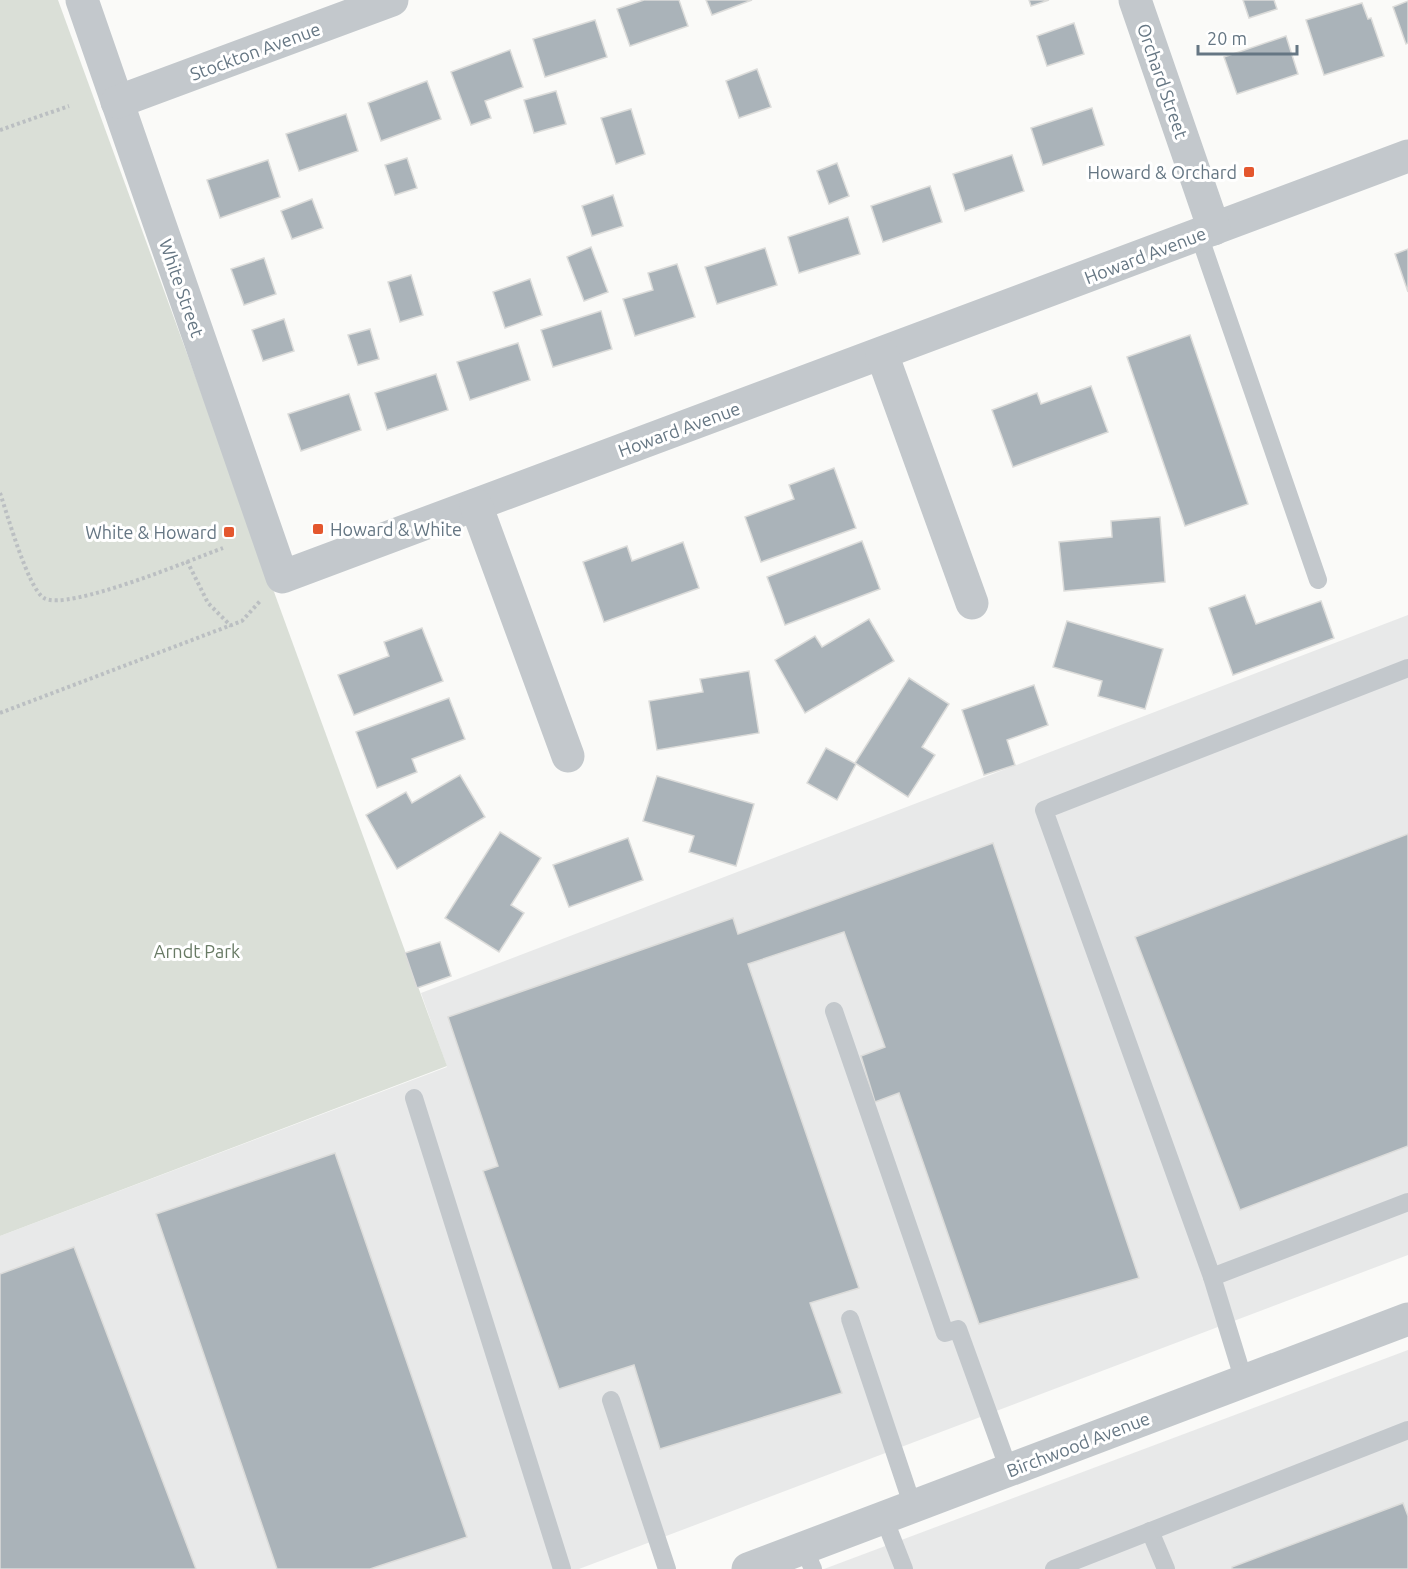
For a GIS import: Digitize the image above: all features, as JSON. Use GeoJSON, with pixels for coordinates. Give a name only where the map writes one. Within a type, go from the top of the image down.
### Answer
{"type":"FeatureCollection","features":[{"type":"Feature","properties":{"kind":"street","name":"White Street"},"geometry":{"type":"LineString","coordinates":[[82,0],[282,577]]}},
{"type":"Feature","properties":{"kind":"street","name":"Stockton Avenue"},"geometry":{"type":"LineString","coordinates":[[117,102],[392,0]]}},
{"type":"Feature","properties":{"kind":"street","name":"Orchard Street"},"geometry":{"type":"LineString","coordinates":[[1135,0],[1206,232]]}},
{"type":"Feature","properties":{"kind":"street","name":"Howard Avenue"},"geometry":{"type":"LineString","coordinates":[[282,577],[1408,156]]}},
{"type":"Feature","properties":{"kind":"street"},"geometry":{"type":"LineString","coordinates":[[882,354],[972,603]]}},
{"type":"Feature","properties":{"kind":"street"},"geometry":{"type":"LineString","coordinates":[[476,505],[568,756]]}},
{"type":"Feature","properties":{"kind":"street","name":"Birchwood Avenue"},"geometry":{"type":"LineString","coordinates":[[748,1569],[809,1558],[899,1512],[1408,1319]]}},
{"type":"Feature","properties":{"kind":"lane"},"geometry":{"type":"LineString","coordinates":[[1206,232],[1318,580]]}},
{"type":"Feature","properties":{"kind":"lane"},"geometry":{"type":"LineString","coordinates":[[1244,1381],[1212,1277],[1044,810],[1408,668]]}},
{"type":"Feature","properties":{"kind":"lane"},"geometry":{"type":"LineString","coordinates":[[834,1011],[945,1333],[958,1329],[1009,1470]]}},
{"type":"Feature","properties":{"kind":"lane"},"geometry":{"type":"LineString","coordinates":[[414,1098],[562,1569]]}},
{"type":"Feature","properties":{"kind":"lane"},"geometry":{"type":"LineString","coordinates":[[1212,1277],[1408,1202]]}},
{"type":"Feature","properties":{"kind":"lane"},"geometry":{"type":"LineString","coordinates":[[850,1319],[899,1512],[904,1569]]}},
{"type":"Feature","properties":{"kind":"lane"},"geometry":{"type":"LineString","coordinates":[[611,1400],[667,1569]]}},
{"type":"Feature","properties":{"kind":"lane"},"geometry":{"type":"LineString","coordinates":[[1054,1569],[1408,1430]]}},
{"type":"Feature","properties":{"kind":"lane"},"geometry":{"type":"LineString","coordinates":[[1150,1531],[1166,1569]]}},
{"type":"Feature","properties":{"kind":"path"},"geometry":{"type":"LineString","coordinates":[[0,130],[69,106]]}},
{"type":"Feature","properties":{"kind":"path"},"geometry":{"type":"LineString","coordinates":[[0,493],[30,580],[42,598],[58,602],[87,596],[223,548]]}},
{"type":"Feature","properties":{"kind":"path"},"geometry":{"type":"LineString","coordinates":[[187,561],[208,603],[231,626]]}},
{"type":"Feature","properties":{"kind":"path"},"geometry":{"type":"LineString","coordinates":[[0,713],[242,621],[282,577]]}},
{"type":"Feature","properties":{"kind":"shaded area"},"geometry":{"type":"Polygon","coordinates":[[[1408,615],[1408,1255],[579,1569],[0,1569],[0,1236],[447,1067],[421,993],[1408,615]]]}},
{"type":"Feature","properties":{"kind":"shaded area"},"geometry":{"type":"Polygon","coordinates":[[[1408,1350],[1408,1569],[824,1569],[1408,1350]]]}},
{"type":"Feature","properties":{"kind":"green space","name":"Arndt Park"},"geometry":{"type":"Polygon","coordinates":[[[0,0],[58,0],[447,1066],[0,1236],[0,0]]]}},
{"type":"Feature","properties":{"kind":"building"},"geometry":{"type":"Polygon","coordinates":[[[644,0],[679,0],[688,26],[630,46],[617,9],[644,0]]]}},
{"type":"Feature","properties":{"kind":"building"},"geometry":{"type":"Polygon","coordinates":[[[706,0],[752,0],[712,15],[706,0]]]}},
{"type":"Feature","properties":{"kind":"building"},"geometry":{"type":"Polygon","coordinates":[[[1029,0],[1049,0],[1031,6],[1029,0]]]}},
{"type":"Feature","properties":{"kind":"building"},"geometry":{"type":"Polygon","coordinates":[[[1243,0],[1274,0],[1277,9],[1249,18],[1243,0]]]}},
{"type":"Feature","properties":{"kind":"building"},"geometry":{"type":"Polygon","coordinates":[[[1408,1],[1408,43],[1406,44],[1393,7],[1408,1]]]}},
{"type":"Feature","properties":{"kind":"building"},"geometry":{"type":"Polygon","coordinates":[[[1362,3],[1368,19],[1371,18],[1384,56],[1324,75],[1306,20],[1362,3]]]}},
{"type":"Feature","properties":{"kind":"building"},"geometry":{"type":"Polygon","coordinates":[[[595,20],[607,57],[545,77],[533,39],[595,20]]]}},
{"type":"Feature","properties":{"kind":"building"},"geometry":{"type":"Polygon","coordinates":[[[1074,23],[1084,54],[1047,66],[1037,36],[1074,23]]]}},
{"type":"Feature","properties":{"kind":"building"},"geometry":{"type":"Polygon","coordinates":[[[1286,36],[1298,74],[1237,94],[1224,57],[1286,36]]]}},
{"type":"Feature","properties":{"kind":"building"},"geometry":{"type":"Polygon","coordinates":[[[510,50],[523,87],[485,101],[491,118],[471,125],[451,72],[510,50]]]}},
{"type":"Feature","properties":{"kind":"building"},"geometry":{"type":"Polygon","coordinates":[[[757,69],[771,107],[739,118],[726,81],[757,69]]]}},
{"type":"Feature","properties":{"kind":"building"},"geometry":{"type":"Polygon","coordinates":[[[427,81],[441,119],[381,141],[368,103],[427,81]]]}},
{"type":"Feature","properties":{"kind":"building"},"geometry":{"type":"Polygon","coordinates":[[[556,91],[566,124],[534,133],[524,100],[556,91]]]}},
{"type":"Feature","properties":{"kind":"building"},"geometry":{"type":"Polygon","coordinates":[[[1092,108],[1104,145],[1043,165],[1031,128],[1092,108]]]}},
{"type":"Feature","properties":{"kind":"building"},"geometry":{"type":"Polygon","coordinates":[[[631,109],[645,154],[616,164],[601,118],[631,109]]]}},
{"type":"Feature","properties":{"kind":"building"},"geometry":{"type":"Polygon","coordinates":[[[346,114],[358,151],[299,171],[286,134],[346,114]]]}},
{"type":"Feature","properties":{"kind":"building"},"geometry":{"type":"Polygon","coordinates":[[[1012,155],[1024,191],[965,211],[953,174],[1012,155]]]}},
{"type":"Feature","properties":{"kind":"building"},"geometry":{"type":"Polygon","coordinates":[[[407,158],[417,188],[395,195],[385,165],[407,158]]]}},
{"type":"Feature","properties":{"kind":"building"},"geometry":{"type":"Polygon","coordinates":[[[268,160],[280,197],[220,218],[207,180],[268,160]]]}},
{"type":"Feature","properties":{"kind":"building"},"geometry":{"type":"Polygon","coordinates":[[[837,163],[849,196],[829,204],[817,171],[837,163]]]}},
{"type":"Feature","properties":{"kind":"building"},"geometry":{"type":"Polygon","coordinates":[[[930,186],[942,222],[883,242],[871,206],[930,186]]]}},
{"type":"Feature","properties":{"kind":"building"},"geometry":{"type":"Polygon","coordinates":[[[613,195],[623,226],[592,236],[582,206],[613,195]]]}},
{"type":"Feature","properties":{"kind":"building"},"geometry":{"type":"Polygon","coordinates":[[[312,199],[323,228],[292,239],[281,211],[312,199]]]}},
{"type":"Feature","properties":{"kind":"building"},"geometry":{"type":"Polygon","coordinates":[[[848,217],[860,254],[799,273],[788,237],[848,217]]]}},
{"type":"Feature","properties":{"kind":"building"},"geometry":{"type":"Polygon","coordinates":[[[591,247],[608,292],[584,301],[567,257],[591,247]]]}},
{"type":"Feature","properties":{"kind":"building"},"geometry":{"type":"Polygon","coordinates":[[[765,248],[777,285],[717,304],[705,267],[765,248]]]}},
{"type":"Feature","properties":{"kind":"building"},"geometry":{"type":"Polygon","coordinates":[[[1408,249],[1408,292],[1395,254],[1408,249]]]}},
{"type":"Feature","properties":{"kind":"building"},"geometry":{"type":"Polygon","coordinates":[[[264,258],[276,294],[244,305],[231,269],[264,258]]]}},
{"type":"Feature","properties":{"kind":"building"},"geometry":{"type":"Polygon","coordinates":[[[677,264],[695,317],[635,336],[623,299],[653,290],[648,273],[677,264]]]}},
{"type":"Feature","properties":{"kind":"building"},"geometry":{"type":"Polygon","coordinates":[[[411,275],[423,315],[400,322],[388,282],[411,275]]]}},
{"type":"Feature","properties":{"kind":"building"},"geometry":{"type":"Polygon","coordinates":[[[530,279],[542,315],[505,328],[493,292],[530,279]]]}},
{"type":"Feature","properties":{"kind":"building"},"geometry":{"type":"Polygon","coordinates":[[[601,311],[612,349],[553,367],[541,330],[601,311]]]}},
{"type":"Feature","properties":{"kind":"building"},"geometry":{"type":"Polygon","coordinates":[[[284,319],[294,351],[263,361],[252,330],[284,319]]]}},
{"type":"Feature","properties":{"kind":"building"},"geometry":{"type":"Polygon","coordinates":[[[370,329],[379,359],[358,365],[348,335],[370,329]]]}},
{"type":"Feature","properties":{"kind":"building"},"geometry":{"type":"Polygon","coordinates":[[[1190,335],[1248,504],[1185,526],[1127,357],[1190,335]]]}},
{"type":"Feature","properties":{"kind":"building"},"geometry":{"type":"Polygon","coordinates":[[[518,343],[530,380],[470,400],[457,362],[518,343]]]}},
{"type":"Feature","properties":{"kind":"building"},"geometry":{"type":"Polygon","coordinates":[[[436,374],[448,410],[387,430],[375,393],[436,374]]]}},
{"type":"Feature","properties":{"kind":"building"},"geometry":{"type":"Polygon","coordinates":[[[1091,386],[1108,432],[1013,467],[992,410],[1037,393],[1041,404],[1091,386]]]}},
{"type":"Feature","properties":{"kind":"building"},"geometry":{"type":"Polygon","coordinates":[[[349,394],[361,430],[301,451],[288,414],[349,394]]]}},
{"type":"Feature","properties":{"kind":"building"},"geometry":{"type":"Polygon","coordinates":[[[834,468],[856,528],[761,562],[745,517],[794,499],[789,485],[834,468]]]}},
{"type":"Feature","properties":{"kind":"building"},"geometry":{"type":"Polygon","coordinates":[[[1160,517],[1165,582],[1064,591],[1059,542],[1112,537],[1111,521],[1160,517]]]}},
{"type":"Feature","properties":{"kind":"building"},"geometry":{"type":"Polygon","coordinates":[[[862,541],[880,589],[785,625],[767,577],[862,541]]]}},
{"type":"Feature","properties":{"kind":"building"},"geometry":{"type":"Polygon","coordinates":[[[683,542],[699,588],[604,622],[583,562],[627,546],[632,561],[683,542]]]}},
{"type":"Feature","properties":{"kind":"building"},"geometry":{"type":"Polygon","coordinates":[[[1245,595],[1256,624],[1321,601],[1334,638],[1233,675],[1209,608],[1245,595]]]}},
{"type":"Feature","properties":{"kind":"building"},"geometry":{"type":"Polygon","coordinates":[[[869,619],[894,661],[805,713],[775,660],[815,636],[822,647],[869,619]]]}},
{"type":"Feature","properties":{"kind":"building"},"geometry":{"type":"Polygon","coordinates":[[[1067,621],[1163,649],[1145,709],[1098,696],[1102,681],[1053,667],[1067,621]]]}},
{"type":"Feature","properties":{"kind":"building"},"geometry":{"type":"Polygon","coordinates":[[[422,628],[443,681],[354,715],[338,675],[389,656],[384,642],[422,628]]]}},
{"type":"Feature","properties":{"kind":"building"},"geometry":{"type":"Polygon","coordinates":[[[749,671],[759,733],[657,750],[649,701],[703,692],[700,679],[749,671]]]}},
{"type":"Feature","properties":{"kind":"building"},"geometry":{"type":"Polygon","coordinates":[[[909,678],[949,704],[922,747],[935,755],[908,797],[855,763],[909,678]]]}},
{"type":"Feature","properties":{"kind":"building"},"geometry":{"type":"Polygon","coordinates":[[[1034,685],[1048,725],[1007,740],[1015,765],[984,775],[962,710],[1034,685]]]}},
{"type":"Feature","properties":{"kind":"building"},"geometry":{"type":"Polygon","coordinates":[[[449,698],[465,739],[412,759],[417,772],[377,788],[356,732],[449,698]]]}},
{"type":"Feature","properties":{"kind":"building"},"geometry":{"type":"Polygon","coordinates":[[[826,748],[856,764],[837,800],[807,783],[826,748]]]}},
{"type":"Feature","properties":{"kind":"building"},"geometry":{"type":"Polygon","coordinates":[[[460,775],[485,817],[397,869],[366,815],[406,792],[412,803],[460,775]]]}},
{"type":"Feature","properties":{"kind":"building"},"geometry":{"type":"Polygon","coordinates":[[[657,776],[754,804],[736,866],[689,852],[694,836],[643,821],[657,776]]]}},
{"type":"Feature","properties":{"kind":"building"},"geometry":{"type":"Polygon","coordinates":[[[500,832],[541,858],[511,905],[524,913],[499,952],[445,918],[500,832]]]}},
{"type":"Feature","properties":{"kind":"building"},"geometry":{"type":"Polygon","coordinates":[[[1408,834],[1408,1146],[1240,1210],[1135,937],[1408,834]]]}},
{"type":"Feature","properties":{"kind":"building"},"geometry":{"type":"Polygon","coordinates":[[[628,838],[643,880],[569,907],[553,865],[628,838]]]}},
{"type":"Feature","properties":{"kind":"building"},"geometry":{"type":"Polygon","coordinates":[[[993,843],[1139,1278],[979,1324],[899,1093],[875,1102],[861,1056],[885,1047],[844,932],[748,964],[859,1288],[810,1303],[842,1393],[660,1449],[634,1365],[559,1389],[483,1171],[498,1166],[448,1017],[733,918],[738,934],[993,843]]]}},
{"type":"Feature","properties":{"kind":"building"},"geometry":{"type":"Polygon","coordinates":[[[440,942],[451,976],[417,988],[405,953],[440,942]]]}},
{"type":"Feature","properties":{"kind":"building"},"geometry":{"type":"Polygon","coordinates":[[[335,1153],[467,1537],[370,1569],[277,1569],[156,1214],[335,1153]]]}},
{"type":"Feature","properties":{"kind":"building"},"geometry":{"type":"Polygon","coordinates":[[[74,1247],[196,1569],[0,1569],[0,1274],[74,1247]]]}},
{"type":"Feature","properties":{"kind":"building"},"geometry":{"type":"Polygon","coordinates":[[[1403,1503],[1408,1516],[1408,1569],[1232,1569],[1232,1567],[1403,1503]]]}},
{"type":"Feature","properties":{"kind":"place","name":"Howard & Orchard"},"geometry":{"type":"Point","coordinates":[1249,172]}},
{"type":"Feature","properties":{"kind":"place","name":"Howard & White"},"geometry":{"type":"Point","coordinates":[318,529]}},
{"type":"Feature","properties":{"kind":"place","name":"White & Howard"},"geometry":{"type":"Point","coordinates":[229,532]}}]}
